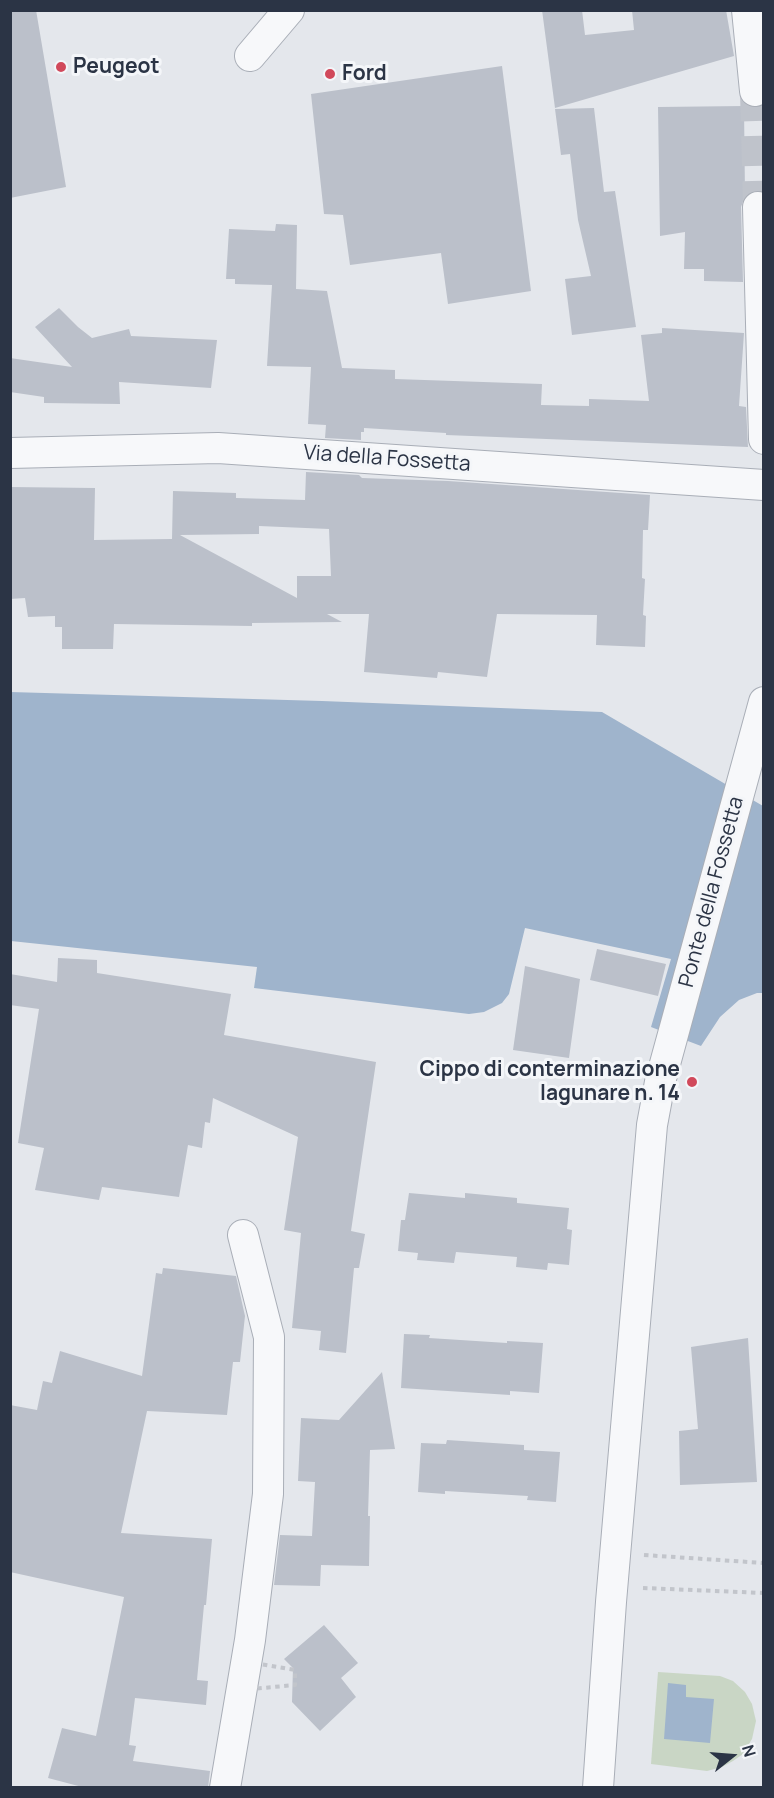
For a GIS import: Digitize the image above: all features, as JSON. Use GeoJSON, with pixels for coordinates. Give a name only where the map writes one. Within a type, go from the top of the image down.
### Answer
{"type":"FeatureCollection","features":[{"type":"Feature","properties":{"kind":"street"},"geometry":{"type":"LineString","coordinates":[[250,56],[289,10]]}},
{"type":"Feature","properties":{"kind":"street"},"geometry":{"type":"LineString","coordinates":[[747,10],[755,91]]}},
{"type":"Feature","properties":{"kind":"street"},"geometry":{"type":"LineString","coordinates":[[758,207],[764,439]]}},
{"type":"Feature","properties":{"kind":"street","name":"Via della Fossetta"},"geometry":{"type":"LineString","coordinates":[[10,453],[218,448],[764,484]]}},
{"type":"Feature","properties":{"kind":"street","name":"Ponte della Fossetta"},"geometry":{"type":"LineString","coordinates":[[598,1788],[612,1590],[652,1125],[660,1082],[764,702]]}},
{"type":"Feature","properties":{"kind":"street"},"geometry":{"type":"LineString","coordinates":[[225,1788],[250,1640],[268,1494],[269,1337],[243,1235]]}},
{"type":"Feature","properties":{"kind":"path"},"geometry":{"type":"LineString","coordinates":[[638,1555],[764,1563]]}},
{"type":"Feature","properties":{"kind":"path"},"geometry":{"type":"LineString","coordinates":[[636,1588],[764,1593]]}},
{"type":"Feature","properties":{"kind":"green space"},"geometry":{"type":"Polygon","coordinates":[[[658,1672],[720,1676],[733,1681],[745,1692],[752,1704],[756,1721],[752,1739],[743,1754],[722,1767],[707,1771],[651,1764],[658,1672]]]}},
{"type":"Feature","properties":{"kind":"water"},"geometry":{"type":"Polygon","coordinates":[[[10,692],[602,712],[763,806],[763,993],[739,1000],[720,1017],[701,1046],[651,1027],[671,959],[525,928],[509,994],[502,1003],[484,1012],[469,1014],[254,988],[257,967],[11,941],[10,692]]]}},
{"type":"Feature","properties":{"kind":"water"},"geometry":{"type":"Polygon","coordinates":[[[668,1683],[686,1685],[686,1697],[714,1699],[710,1743],[664,1739],[668,1683]]]}},
{"type":"Feature","properties":{"kind":"building"},"geometry":{"type":"Polygon","coordinates":[[[10,10],[36,10],[66,187],[10,198],[10,10]]]}},
{"type":"Feature","properties":{"kind":"building"},"geometry":{"type":"Polygon","coordinates":[[[542,10],[582,10],[585,35],[634,30],[632,10],[726,10],[734,56],[555,108],[542,10]]]}},
{"type":"Feature","properties":{"kind":"building"},"geometry":{"type":"Polygon","coordinates":[[[502,66],[531,291],[448,304],[441,253],[350,265],[343,215],[324,214],[311,94],[502,66]]]}},
{"type":"Feature","properties":{"kind":"building"},"geometry":{"type":"Polygon","coordinates":[[[744,106],[745,196],[741,207],[743,282],[704,281],[704,269],[684,269],[685,232],[660,236],[658,107],[744,106]]]}},
{"type":"Feature","properties":{"kind":"building"},"geometry":{"type":"Polygon","coordinates":[[[594,108],[604,192],[615,191],[636,327],[572,335],[565,279],[591,276],[578,220],[570,154],[561,155],[555,109],[594,108]]]}},
{"type":"Feature","properties":{"kind":"building"},"geometry":{"type":"Polygon","coordinates":[[[276,224],[297,225],[296,289],[327,291],[342,368],[395,370],[395,379],[542,384],[541,405],[589,406],[589,399],[649,401],[641,335],[662,333],[662,328],[744,333],[739,406],[746,407],[748,447],[446,435],[446,433],[364,428],[364,432],[361,432],[361,440],[325,438],[326,425],[308,424],[311,367],[267,366],[272,285],[235,284],[235,279],[226,279],[229,229],[275,231],[276,224]]]}},
{"type":"Feature","properties":{"kind":"building"},"geometry":{"type":"Polygon","coordinates":[[[59,308],[92,338],[129,329],[131,336],[217,340],[211,388],[119,382],[120,404],[44,403],[44,397],[10,392],[10,358],[72,367],[35,327],[59,308]]]}},
{"type":"Feature","properties":{"kind":"building"},"geometry":{"type":"Polygon","coordinates":[[[306,472],[359,475],[362,478],[448,481],[650,495],[648,530],[643,530],[642,578],[645,579],[643,615],[646,616],[645,647],[596,645],[597,615],[497,614],[487,677],[438,672],[437,678],[364,672],[369,614],[327,614],[342,622],[252,623],[252,626],[114,624],[113,649],[62,649],[62,627],[55,627],[55,616],[28,617],[25,598],[10,599],[10,487],[95,488],[94,540],[172,539],[173,491],[236,493],[236,498],[305,500],[306,472]],[[259,526],[259,534],[180,535],[297,598],[297,576],[331,576],[329,529],[259,526]]]}},
{"type":"Feature","properties":{"kind":"building"},"geometry":{"type":"Polygon","coordinates":[[[597,949],[666,964],[658,996],[590,980],[597,949]]]}},
{"type":"Feature","properties":{"kind":"building"},"geometry":{"type":"Polygon","coordinates":[[[58,958],[97,960],[97,973],[231,994],[224,1035],[376,1062],[351,1231],[365,1234],[359,1268],[354,1268],[346,1353],[319,1350],[321,1331],[292,1328],[301,1233],[284,1230],[298,1137],[213,1098],[210,1123],[205,1122],[202,1148],[188,1145],[179,1197],[102,1187],[99,1200],[35,1190],[44,1148],[18,1143],[39,1009],[10,1005],[10,974],[57,982],[58,958]]]}},
{"type":"Feature","properties":{"kind":"building"},"geometry":{"type":"Polygon","coordinates":[[[525,966],[580,979],[569,1058],[513,1050],[525,966]]]}},
{"type":"Feature","properties":{"kind":"building"},"geometry":{"type":"Polygon","coordinates":[[[409,1193],[465,1198],[465,1193],[517,1198],[517,1203],[569,1208],[567,1229],[572,1230],[569,1265],[548,1263],[547,1270],[516,1267],[517,1257],[456,1252],[454,1263],[417,1260],[418,1253],[398,1251],[401,1220],[405,1220],[409,1193]]]}},
{"type":"Feature","properties":{"kind":"building"},"geometry":{"type":"Polygon","coordinates":[[[163,1268],[236,1276],[245,1316],[240,1362],[233,1362],[227,1415],[147,1411],[121,1533],[212,1539],[197,1680],[208,1681],[206,1705],[135,1698],[129,1745],[136,1746],[133,1761],[210,1771],[208,1788],[86,1788],[48,1778],[62,1728],[96,1736],[124,1597],[10,1572],[10,1405],[37,1410],[43,1381],[52,1383],[60,1351],[142,1376],[156,1273],[162,1274],[163,1268]]]}},
{"type":"Feature","properties":{"kind":"building"},"geometry":{"type":"Polygon","coordinates":[[[404,1334],[430,1335],[429,1338],[543,1343],[539,1393],[510,1391],[510,1395],[401,1388],[404,1334]]]}},
{"type":"Feature","properties":{"kind":"building"},"geometry":{"type":"Polygon","coordinates":[[[748,1338],[757,1482],[680,1485],[679,1431],[698,1429],[691,1347],[748,1338]]]}},
{"type":"Feature","properties":{"kind":"building"},"geometry":{"type":"Polygon","coordinates":[[[382,1372],[395,1449],[370,1450],[369,1566],[321,1565],[320,1586],[274,1585],[280,1535],[312,1536],[315,1482],[298,1481],[301,1418],[339,1420],[382,1372]]]}},
{"type":"Feature","properties":{"kind":"building"},"geometry":{"type":"Polygon","coordinates":[[[447,1440],[524,1445],[524,1450],[560,1452],[556,1502],[527,1500],[528,1496],[445,1491],[445,1494],[418,1492],[421,1443],[446,1444],[447,1440]]]}},
{"type":"Feature","properties":{"kind":"building"},"geometry":{"type":"Polygon","coordinates":[[[324,1625],[358,1663],[341,1678],[356,1697],[320,1731],[292,1702],[293,1668],[284,1659],[324,1625]]]}},
{"type":"Feature","properties":{"kind":"tunnel"},"geometry":{"type":"LineString","coordinates":[[755,91],[758,207]]}},
{"type":"Feature","properties":{"kind":"place","name":"Peugeot"},"geometry":{"type":"Point","coordinates":[61,67]}},
{"type":"Feature","properties":{"kind":"place","name":"Ford"},"geometry":{"type":"Point","coordinates":[330,74]}},
{"type":"Feature","properties":{"kind":"place","name":"Cippo di conterminazione lagunare n. 14"},"geometry":{"type":"Point","coordinates":[692,1082]}}]}
